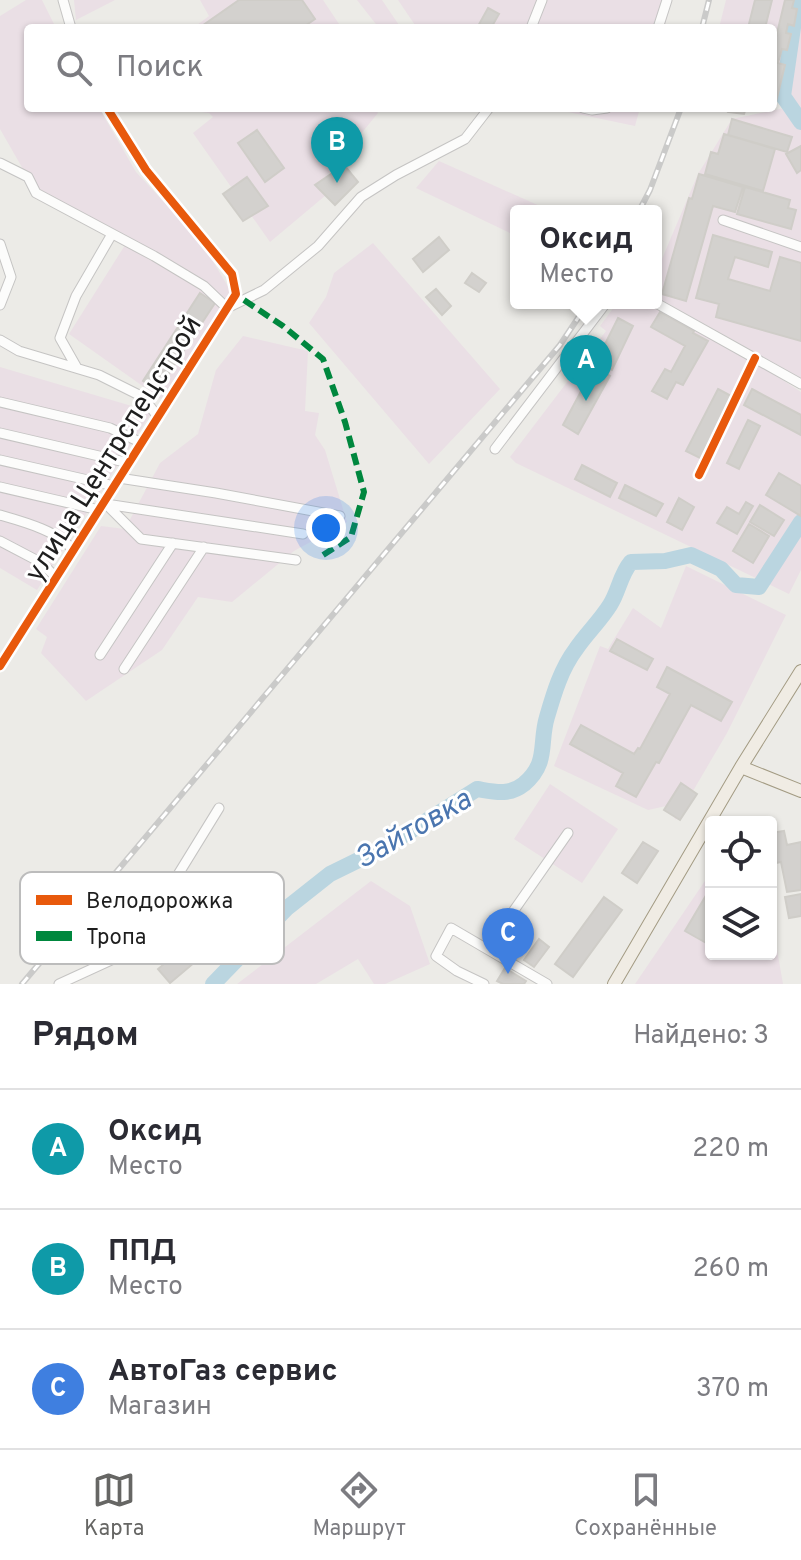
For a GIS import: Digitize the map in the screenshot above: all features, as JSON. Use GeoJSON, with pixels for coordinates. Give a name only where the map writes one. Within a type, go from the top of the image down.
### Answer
{"type":"FeatureCollection","features":[{"type":"Feature","properties":{"kind":"main road"},"geometry":{"type":"LineString","coordinates":[[614,984],[801,671]]}},
{"type":"Feature","properties":{"kind":"main road"},"geometry":{"type":"LineString","coordinates":[[741,767],[801,791]]}},
{"type":"Feature","properties":{"kind":"street"},"geometry":{"type":"LineString","coordinates":[[63,0],[70,24]]}},
{"type":"Feature","properties":{"kind":"street"},"geometry":{"type":"LineString","coordinates":[[533,24],[542,0]]}},
{"type":"Feature","properties":{"kind":"street"},"geometry":{"type":"LineString","coordinates":[[659,24],[667,0]]}},
{"type":"Feature","properties":{"kind":"street","name":"улица Центрспецстрой"},"geometry":{"type":"LineString","coordinates":[[0,666],[236,294],[232,274],[146,170],[110,112]]}},
{"type":"Feature","properties":{"kind":"street"},"geometry":{"type":"LineString","coordinates":[[0,163],[28,177],[36,193],[204,286],[227,308],[264,290],[318,246],[361,197],[465,139],[488,112]]}},
{"type":"Feature","properties":{"kind":"street"},"geometry":{"type":"LineString","coordinates":[[723,220],[801,247]]}},
{"type":"Feature","properties":{"kind":"street"},"geometry":{"type":"LineString","coordinates":[[77,368],[60,338],[76,296],[112,234]]}},
{"type":"Feature","properties":{"kind":"street"},"geometry":{"type":"LineString","coordinates":[[0,244],[11,277],[0,305]]}},
{"type":"Feature","properties":{"kind":"street"},"geometry":{"type":"LineString","coordinates":[[662,306],[801,384]]}},
{"type":"Feature","properties":{"kind":"street"},"geometry":{"type":"LineString","coordinates":[[495,449],[601,309]]}},
{"type":"Feature","properties":{"kind":"street"},"geometry":{"type":"LineString","coordinates":[[0,340],[19,351],[99,375],[143,397],[158,417]]}},
{"type":"Feature","properties":{"kind":"street"},"geometry":{"type":"LineString","coordinates":[[699,475],[755,358]]}},
{"type":"Feature","properties":{"kind":"street"},"geometry":{"type":"LineString","coordinates":[[0,402],[110,428],[142,443]]}},
{"type":"Feature","properties":{"kind":"street"},"geometry":{"type":"LineString","coordinates":[[0,433],[129,463]]}},
{"type":"Feature","properties":{"kind":"street"},"geometry":{"type":"LineString","coordinates":[[0,460],[117,482],[216,493],[340,516]]}},
{"type":"Feature","properties":{"kind":"street"},"geometry":{"type":"LineString","coordinates":[[0,487],[103,506],[303,534]]}},
{"type":"Feature","properties":{"kind":"street"},"geometry":{"type":"LineString","coordinates":[[103,506],[141,539],[296,560]]}},
{"type":"Feature","properties":{"kind":"street"},"geometry":{"type":"LineString","coordinates":[[0,515],[25,522],[68,542],[73,551]]}},
{"type":"Feature","properties":{"kind":"street"},"geometry":{"type":"LineString","coordinates":[[0,541],[40,562],[56,577]]}},
{"type":"Feature","properties":{"kind":"street"},"geometry":{"type":"LineString","coordinates":[[100,655],[173,543]]}},
{"type":"Feature","properties":{"kind":"street"},"geometry":{"type":"LineString","coordinates":[[124,669],[204,547]]}},
{"type":"Feature","properties":{"kind":"street"},"geometry":{"type":"LineString","coordinates":[[180,872],[219,808]]}},
{"type":"Feature","properties":{"kind":"street"},"geometry":{"type":"LineString","coordinates":[[487,949],[568,833]]}},
{"type":"Feature","properties":{"kind":"street"},"geometry":{"type":"LineString","coordinates":[[484,984],[436,956],[451,928],[547,984]]}},
{"type":"Feature","properties":{"kind":"street"},"geometry":{"type":"LineString","coordinates":[[59,984],[103,964]]}},
{"type":"Feature","properties":{"kind":"shaded area"},"geometry":{"type":"Polygon","coordinates":[[[26,0],[42,0],[54,24],[24,24],[24,112],[101,112],[136,172],[202,243],[230,290],[228,300],[161,399],[69,334],[127,242],[35,190],[0,129],[0,16],[26,0]]]}},
{"type":"Feature","properties":{"kind":"shaded area"},"geometry":{"type":"Polygon","coordinates":[[[74,0],[115,0],[76,20],[74,0]]]}},
{"type":"Feature","properties":{"kind":"shaded area"},"geometry":{"type":"Polygon","coordinates":[[[200,0],[323,0],[339,24],[198,24],[209,16],[200,0]]]}},
{"type":"Feature","properties":{"kind":"shaded area"},"geometry":{"type":"Polygon","coordinates":[[[357,0],[382,0],[398,24],[376,24],[357,0]]]}},
{"type":"Feature","properties":{"kind":"shaded area"},"geometry":{"type":"Polygon","coordinates":[[[398,0],[672,0],[665,24],[414,24],[398,0]]]}},
{"type":"Feature","properties":{"kind":"shaded area"},"geometry":{"type":"Polygon","coordinates":[[[726,0],[793,0],[777,79],[777,24],[720,24],[726,0]]]}},
{"type":"Feature","properties":{"kind":"shaded area"},"geometry":{"type":"Polygon","coordinates":[[[801,22],[801,378],[662,300],[662,259],[698,174],[732,119],[777,112],[784,108],[801,22]]]}},
{"type":"Feature","properties":{"kind":"shaded area"},"geometry":{"type":"Polygon","coordinates":[[[202,112],[378,113],[324,179],[332,190],[270,242],[193,133],[213,117],[202,112]]]}},
{"type":"Feature","properties":{"kind":"shaded area"},"geometry":{"type":"Polygon","coordinates":[[[568,112],[639,112],[635,126],[568,112]]]}},
{"type":"Feature","properties":{"kind":"shaded area"},"geometry":{"type":"Polygon","coordinates":[[[439,161],[538,205],[510,205],[510,233],[416,188],[439,161]]]}},
{"type":"Feature","properties":{"kind":"shaded area"},"geometry":{"type":"Polygon","coordinates":[[[373,243],[500,389],[429,464],[309,323],[326,297],[334,273],[373,243]]]}},
{"type":"Feature","properties":{"kind":"shaded area"},"geometry":{"type":"Polygon","coordinates":[[[613,309],[658,309],[735,349],[801,392],[801,570],[789,594],[516,463],[510,457],[606,331],[600,326],[613,309]]]}},
{"type":"Feature","properties":{"kind":"shaded area"},"geometry":{"type":"Polygon","coordinates":[[[243,336],[308,351],[305,411],[319,413],[315,435],[325,450],[347,522],[294,551],[232,602],[198,597],[162,650],[86,701],[41,653],[47,637],[36,629],[101,526],[125,529],[160,463],[198,434],[216,370],[243,336]]]}},
{"type":"Feature","properties":{"kind":"shaded area"},"geometry":{"type":"Polygon","coordinates":[[[0,367],[152,412],[37,590],[0,568],[0,367]]]}},
{"type":"Feature","properties":{"kind":"shaded area"},"geometry":{"type":"Polygon","coordinates":[[[686,566],[786,615],[727,733],[676,820],[666,806],[648,810],[554,766],[600,646],[608,649],[633,608],[661,628],[686,566]]]}},
{"type":"Feature","properties":{"kind":"shaded area"},"geometry":{"type":"Polygon","coordinates":[[[550,784],[618,829],[582,883],[514,839],[550,784]]]}},
{"type":"Feature","properties":{"kind":"shaded area"},"geometry":{"type":"Polygon","coordinates":[[[371,881],[410,906],[430,964],[385,984],[374,984],[358,959],[316,984],[237,984],[263,964],[284,964],[284,948],[371,881]]]}},
{"type":"Feature","properties":{"kind":"shaded area"},"geometry":{"type":"Polygon","coordinates":[[[705,881],[705,960],[777,960],[777,950],[783,984],[635,984],[705,881]]]}},
{"type":"Feature","properties":{"kind":"building"},"geometry":{"type":"Polygon","coordinates":[[[239,0],[302,0],[315,19],[308,24],[205,24],[239,0]]]}},
{"type":"Feature","properties":{"kind":"building"},"geometry":{"type":"Polygon","coordinates":[[[755,0],[772,0],[766,24],[749,24],[755,0]]]}},
{"type":"Feature","properties":{"kind":"building"},"geometry":{"type":"Polygon","coordinates":[[[785,0],[794,0],[792,8],[797,9],[794,26],[788,24],[786,33],[791,34],[787,50],[782,49],[778,63],[785,65],[777,98],[777,33],[785,0]]]}},
{"type":"Feature","properties":{"kind":"building"},"geometry":{"type":"Polygon","coordinates":[[[488,8],[499,14],[493,24],[479,24],[488,8]]]}},
{"type":"Feature","properties":{"kind":"building"},"geometry":{"type":"Polygon","coordinates":[[[732,119],[792,137],[787,152],[728,135],[732,119]]]}},
{"type":"Feature","properties":{"kind":"building"},"geometry":{"type":"Polygon","coordinates":[[[257,130],[284,168],[265,182],[238,143],[257,130]]]}},
{"type":"Feature","properties":{"kind":"building"},"geometry":{"type":"Polygon","coordinates":[[[724,134],[775,149],[763,191],[705,174],[711,152],[718,154],[724,134]]]}},
{"type":"Feature","properties":{"kind":"building"},"geometry":{"type":"Polygon","coordinates":[[[801,146],[801,170],[797,173],[786,154],[801,146]]]}},
{"type":"Feature","properties":{"kind":"building"},"geometry":{"type":"Polygon","coordinates":[[[344,165],[358,182],[335,205],[315,185],[344,165]]]}},
{"type":"Feature","properties":{"kind":"building"},"geometry":{"type":"Polygon","coordinates":[[[699,174],[743,187],[735,212],[713,206],[686,301],[662,294],[689,198],[692,199],[699,174]]]}},
{"type":"Feature","properties":{"kind":"building"},"geometry":{"type":"Polygon","coordinates":[[[247,177],[268,206],[243,221],[223,194],[247,177]]]}},
{"type":"Feature","properties":{"kind":"building"},"geometry":{"type":"Polygon","coordinates":[[[745,187],[790,200],[788,208],[796,210],[791,229],[737,214],[745,187]]]}},
{"type":"Feature","properties":{"kind":"building"},"geometry":{"type":"Polygon","coordinates":[[[713,235],[772,252],[768,267],[735,257],[728,279],[770,291],[780,257],[801,263],[801,341],[716,317],[719,304],[696,298],[713,235]]]}},
{"type":"Feature","properties":{"kind":"building"},"geometry":{"type":"Polygon","coordinates":[[[439,237],[449,250],[423,272],[413,259],[439,237]]]}},
{"type":"Feature","properties":{"kind":"building"},"geometry":{"type":"Polygon","coordinates":[[[472,273],[486,283],[479,292],[465,283],[472,273]]]}},
{"type":"Feature","properties":{"kind":"building"},"geometry":{"type":"Polygon","coordinates":[[[436,289],[451,306],[442,315],[426,297],[436,289]]]}},
{"type":"Feature","properties":{"kind":"building"},"geometry":{"type":"Polygon","coordinates":[[[200,293],[215,303],[158,390],[143,381],[200,293]]]}},
{"type":"Feature","properties":{"kind":"building"},"geometry":{"type":"Polygon","coordinates":[[[660,312],[708,341],[683,385],[676,382],[667,399],[652,391],[665,369],[671,372],[685,346],[651,327],[660,312]]]}},
{"type":"Feature","properties":{"kind":"building"},"geometry":{"type":"Polygon","coordinates":[[[618,318],[633,326],[612,370],[596,362],[618,318]]]}},
{"type":"Feature","properties":{"kind":"building"},"geometry":{"type":"Polygon","coordinates":[[[594,367],[610,376],[578,434],[563,425],[594,367]]]}},
{"type":"Feature","properties":{"kind":"building"},"geometry":{"type":"Polygon","coordinates":[[[718,389],[733,397],[702,459],[686,451],[718,389]]]}},
{"type":"Feature","properties":{"kind":"building"},"geometry":{"type":"Polygon","coordinates":[[[752,389],[801,415],[801,435],[744,405],[752,389]]]}},
{"type":"Feature","properties":{"kind":"building"},"geometry":{"type":"Polygon","coordinates":[[[748,420],[760,426],[739,469],[727,463],[748,420]]]}},
{"type":"Feature","properties":{"kind":"building"},"geometry":{"type":"Polygon","coordinates":[[[582,465],[617,483],[610,497],[575,479],[582,465]]]}},
{"type":"Feature","properties":{"kind":"building"},"geometry":{"type":"Polygon","coordinates":[[[779,473],[801,486],[801,516],[766,495],[779,473]]]}},
{"type":"Feature","properties":{"kind":"building"},"geometry":{"type":"Polygon","coordinates":[[[625,485],[663,504],[656,516],[619,498],[625,485]]]}},
{"type":"Feature","properties":{"kind":"building"},"geometry":{"type":"Polygon","coordinates":[[[679,498],[694,507],[682,530],[667,522],[679,498]]]}},
{"type":"Feature","properties":{"kind":"building"},"geometry":{"type":"Polygon","coordinates":[[[746,502],[753,506],[737,534],[717,523],[727,507],[739,514],[746,502]]]}},
{"type":"Feature","properties":{"kind":"building"},"geometry":{"type":"Polygon","coordinates":[[[760,505],[784,520],[774,536],[750,522],[760,505]]]}},
{"type":"Feature","properties":{"kind":"building"},"geometry":{"type":"Polygon","coordinates":[[[749,524],[769,536],[753,563],[733,551],[749,524]]]}},
{"type":"Feature","properties":{"kind":"building"},"geometry":{"type":"Polygon","coordinates":[[[617,639],[653,659],[647,670],[610,651],[617,639]]]}},
{"type":"Feature","properties":{"kind":"building"},"geometry":{"type":"Polygon","coordinates":[[[667,667],[732,702],[721,721],[691,705],[636,797],[616,786],[623,773],[570,744],[581,725],[634,754],[640,749],[670,694],[657,687],[667,667]]]}},
{"type":"Feature","properties":{"kind":"building"},"geometry":{"type":"Polygon","coordinates":[[[681,783],[697,794],[680,820],[664,810],[681,783]]]}},
{"type":"Feature","properties":{"kind":"building"},"geometry":{"type":"Polygon","coordinates":[[[784,831],[787,845],[801,842],[801,890],[787,892],[781,862],[777,863],[777,832],[784,831]]]}},
{"type":"Feature","properties":{"kind":"building"},"geometry":{"type":"Polygon","coordinates":[[[643,842],[658,851],[637,883],[622,873],[643,842]]]}},
{"type":"Feature","properties":{"kind":"building"},"geometry":{"type":"Polygon","coordinates":[[[801,894],[801,916],[789,918],[785,897],[801,894]]]}},
{"type":"Feature","properties":{"kind":"building"},"geometry":{"type":"Polygon","coordinates":[[[604,897],[622,910],[573,977],[555,964],[604,897]]]}},
{"type":"Feature","properties":{"kind":"building"},"geometry":{"type":"Polygon","coordinates":[[[705,897],[705,942],[685,931],[705,897]]]}},
{"type":"Feature","properties":{"kind":"building"},"geometry":{"type":"Polygon","coordinates":[[[539,939],[549,947],[534,967],[524,960],[539,939]]]}},
{"type":"Feature","properties":{"kind":"building"},"geometry":{"type":"Polygon","coordinates":[[[164,964],[193,964],[170,983],[158,969],[164,964]]]}},
{"type":"Feature","properties":{"kind":"building"},"geometry":{"type":"Polygon","coordinates":[[[505,968],[526,981],[524,984],[497,981],[505,968]]]}},
{"type":"Feature","properties":{"kind":"waterway","name":"Зайтовка"},"geometry":{"type":"LineString","coordinates":[[797,0],[783,96],[801,122]]}},
{"type":"Feature","properties":{"kind":"waterway","name":"Зайтовка"},"geometry":{"type":"LineString","coordinates":[[284,911],[330,874],[385,847],[477,789],[507,792],[518,788],[532,776],[540,760],[547,717],[562,673],[576,649],[610,605],[631,562],[665,561],[691,555],[721,569],[736,585],[759,587],[801,522]]}},
{"type":"Feature","properties":{"kind":"waterway","name":"Зайтовка"},"geometry":{"type":"LineString","coordinates":[[213,984],[232,964]]}},
{"type":"Feature","properties":{"kind":"railway"},"geometry":{"type":"LineString","coordinates":[[703,24],[709,0]]}},
{"type":"Feature","properties":{"kind":"railway"},"geometry":{"type":"LineString","coordinates":[[642,205],[679,112]]}},
{"type":"Feature","properties":{"kind":"railway"},"geometry":{"type":"LineString","coordinates":[[116,872],[560,345],[584,309]]}},
{"type":"Feature","properties":{"kind":"railway"},"geometry":{"type":"LineString","coordinates":[[22,984],[39,964]]}},
{"type":"Feature","properties":{"kind":"marked path"},"geometry":{"type":"LineString","coordinates":[[244,300],[283,326],[323,359],[345,422],[364,492],[351,537],[320,557]]}},
{"type":"Feature","properties":{"kind":"cycle path"},"geometry":{"type":"LineString","coordinates":[[0,666],[236,294],[232,274],[146,170],[110,112]]}},
{"type":"Feature","properties":{"kind":"cycle path"},"geometry":{"type":"LineString","coordinates":[[699,475],[755,358]]}},
{"type":"Feature","properties":{"kind":"place","name":"ППД"},"geometry":{"type":"Point","coordinates":[337,183]}},
{"type":"Feature","properties":{"kind":"place","name":"Оксид"},"geometry":{"type":"Point","coordinates":[586,401]}},
{"type":"Feature","properties":{"kind":"place","name":"АвтоГаз сервис"},"geometry":{"type":"Point","coordinates":[508,974]}}]}
